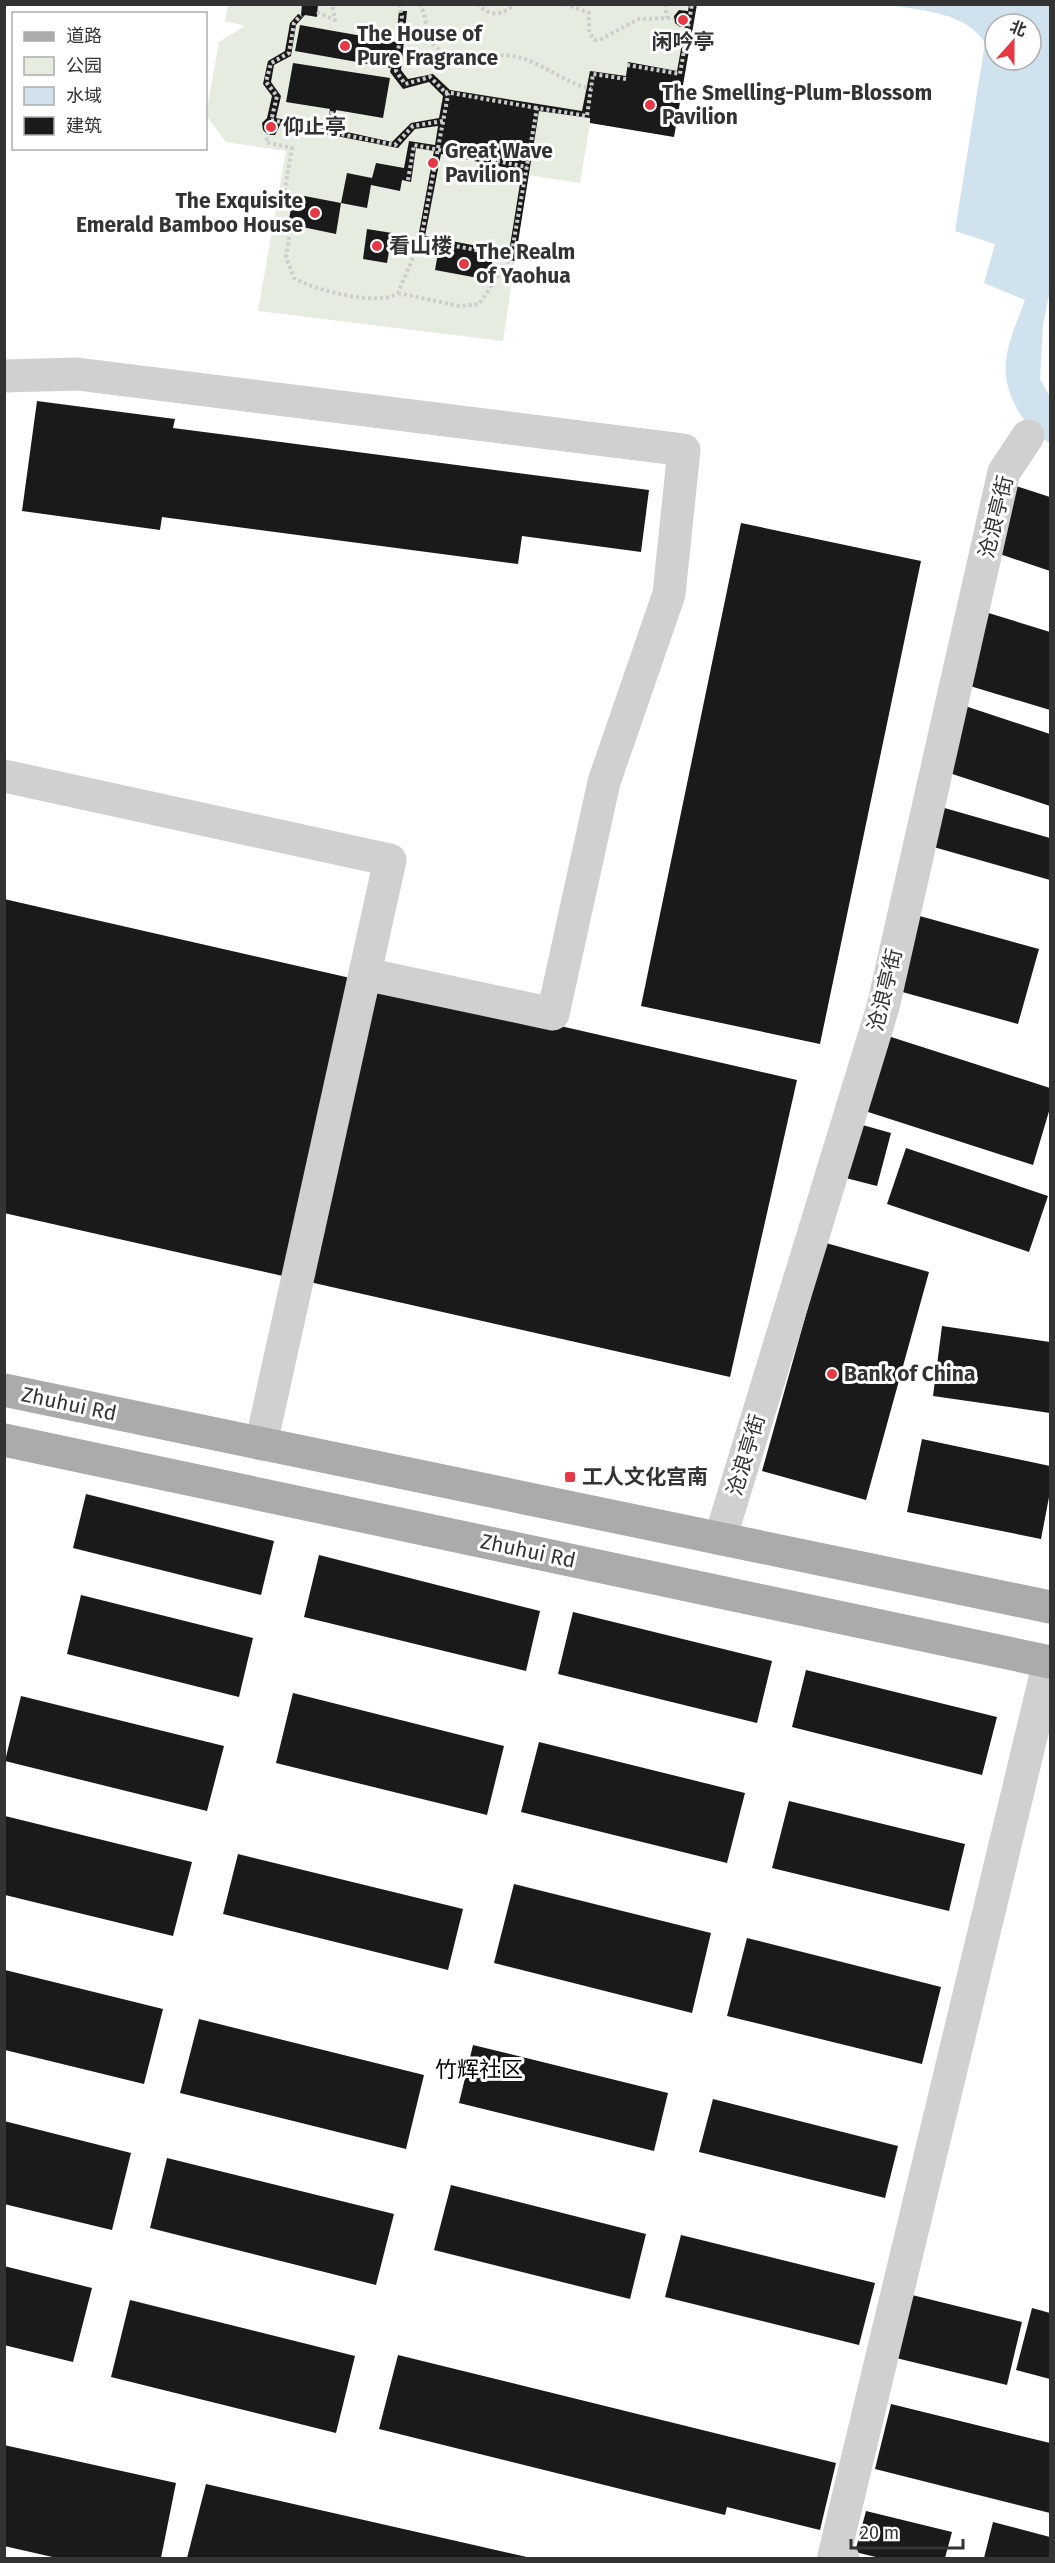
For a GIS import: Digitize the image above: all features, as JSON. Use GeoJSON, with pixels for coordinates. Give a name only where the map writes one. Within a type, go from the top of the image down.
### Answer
{"type":"FeatureCollection","features":[{"type":"Feature","properties":{"kind":"main road","name":"Zhuhui Rd"},"geometry":{"type":"LineString","coordinates":[[4,1390],[1050,1607]]}},
{"type":"Feature","properties":{"kind":"main road","name":"Zhuhui Rd"},"geometry":{"type":"LineString","coordinates":[[4,1440],[1050,1662]]}},
{"type":"Feature","properties":{"kind":"street"},"geometry":{"type":"LineString","coordinates":[[4,376],[77,374],[684,450],[669,594],[604,782],[553,1014],[365,974]]}},
{"type":"Feature","properties":{"kind":"street","name":"沧浪亭街"},"geometry":{"type":"LineString","coordinates":[[720,1539],[883,1006],[1004,472],[1028,436]]}},
{"type":"Feature","properties":{"kind":"street"},"geometry":{"type":"LineString","coordinates":[[4,776],[390,860],[261,1444]]}},
{"type":"Feature","properties":{"kind":"street"},"geometry":{"type":"LineString","coordinates":[[843,2559],[834,2556],[1050,1662]]}},
{"type":"Feature","properties":{"kind":"path"},"geometry":{"type":"LineString","coordinates":[[317,12],[335,20],[332,4]]}},
{"type":"Feature","properties":{"kind":"path"},"geometry":{"type":"LineString","coordinates":[[291,225],[286,257],[290,271],[302,283],[322,290],[367,297],[388,298],[398,292],[421,239],[448,95],[430,77],[405,84],[396,70],[402,16],[399,4]]}},
{"type":"Feature","properties":{"kind":"path"},"geometry":{"type":"LineString","coordinates":[[419,4],[424,12],[430,38],[442,51],[475,57],[518,57],[572,84],[591,89]]}},
{"type":"Feature","properties":{"kind":"path"},"geometry":{"type":"LineString","coordinates":[[477,4],[495,14],[500,14],[515,4]]}},
{"type":"Feature","properties":{"kind":"path"},"geometry":{"type":"LineString","coordinates":[[566,4],[589,13],[589,33],[595,40],[639,19],[674,18]]}},
{"type":"Feature","properties":{"kind":"path"},"geometry":{"type":"LineString","coordinates":[[665,4],[668,18]]}},
{"type":"Feature","properties":{"kind":"path"},"geometry":{"type":"LineString","coordinates":[[627,65],[680,74],[692,4]]}},
{"type":"Feature","properties":{"kind":"path"},"geometry":{"type":"LineString","coordinates":[[292,201],[283,200],[292,148],[266,142],[277,96],[266,82],[271,63],[289,53],[294,23],[301,15]]}},
{"type":"Feature","properties":{"kind":"path"},"geometry":{"type":"LineString","coordinates":[[444,92],[587,116],[593,75],[626,80]]}},
{"type":"Feature","properties":{"kind":"path"},"geometry":{"type":"LineString","coordinates":[[398,292],[459,306],[479,304],[511,257],[537,108]]}},
{"type":"Feature","properties":{"kind":"path"},"geometry":{"type":"LineString","coordinates":[[329,132],[332,110]]}},
{"type":"Feature","properties":{"kind":"path"},"geometry":{"type":"LineString","coordinates":[[271,120],[395,145],[413,126],[443,122]]}},
{"type":"Feature","properties":{"kind":"path"},"geometry":{"type":"LineString","coordinates":[[408,180],[414,145],[527,167]]}},
{"type":"Feature","properties":{"kind":"path"},"geometry":{"type":"LineString","coordinates":[[421,239],[511,257]]}},
{"type":"Feature","properties":{"kind":"green space","name":"Great Wave Pavilion"},"geometry":{"type":"Polygon","coordinates":[[[228,5],[697,5],[674,137],[590,123],[580,183],[528,175],[503,341],[258,311],[286,151],[226,142],[207,116],[219,42],[245,26],[225,21],[228,5]]]}},
{"type":"Feature","properties":{"kind":"water"},"geometry":{"type":"Polygon","coordinates":[[[890,5],[1050,5],[1050,290],[1043,324],[1040,379],[1050,397],[1050,443],[1040,437],[1024,419],[1011,397],[1008,385],[1007,353],[1025,300],[984,283],[995,244],[955,231],[983,56],[983,72],[1043,72],[1043,12],[983,12],[983,40],[967,25],[929,11],[890,5]]]}},
{"type":"Feature","properties":{"kind":"building"},"geometry":{"type":"Polygon","coordinates":[[[302,4],[318,4],[317,17],[305,15],[296,25],[291,56],[274,65],[271,82],[281,96],[276,118],[327,128],[330,109],[286,102],[293,63],[390,78],[383,118],[336,110],[333,129],[392,142],[411,123],[439,118],[443,96],[429,82],[403,89],[390,72],[391,68],[295,51],[300,25],[396,42],[399,11],[407,11],[401,70],[408,79],[433,74],[450,90],[582,111],[590,71],[626,76],[628,62],[677,71],[685,27],[680,27],[675,23],[674,16],[679,10],[688,11],[689,4],[697,4],[674,137],[590,123],[590,118],[539,111],[515,261],[493,257],[489,280],[435,270],[439,247],[417,243],[434,151],[416,148],[411,182],[402,180],[400,191],[371,185],[367,208],[341,203],[347,173],[372,178],[376,163],[404,168],[409,141],[435,145],[438,126],[415,129],[398,148],[280,125],[275,135],[268,135],[263,130],[262,123],[267,118],[272,96],[263,84],[268,61],[285,51],[290,23],[298,14],[301,15],[302,4]],[[441,154],[425,236],[509,252],[522,171],[441,154]]]}},
{"type":"Feature","properties":{"kind":"building","name":"The Exquisite Emerald Bamboo House"},"geometry":{"type":"Polygon","coordinates":[[[294,194],[341,203],[336,234],[288,224],[294,194]]]}},
{"type":"Feature","properties":{"kind":"building","name":"看山楼"},"geometry":{"type":"Polygon","coordinates":[[[367,229],[392,233],[387,263],[363,259],[367,229]]]}},
{"type":"Feature","properties":{"kind":"building"},"geometry":{"type":"Polygon","coordinates":[[[37,401],[175,419],[173,428],[649,490],[641,552],[522,536],[518,564],[162,517],[160,530],[22,511],[37,401]]]}},
{"type":"Feature","properties":{"kind":"building"},"geometry":{"type":"Polygon","coordinates":[[[1010,484],[1050,497],[1050,571],[988,550],[1010,484]]]}},
{"type":"Feature","properties":{"kind":"building"},"geometry":{"type":"Polygon","coordinates":[[[741,523],[921,561],[820,1044],[641,1006],[741,523]]]}},
{"type":"Feature","properties":{"kind":"building"},"geometry":{"type":"Polygon","coordinates":[[[982,611],[1050,632],[1050,710],[960,683],[982,611]]]}},
{"type":"Feature","properties":{"kind":"building"},"geometry":{"type":"Polygon","coordinates":[[[959,704],[1050,734],[1050,806],[937,769],[959,704]]]}},
{"type":"Feature","properties":{"kind":"building"},"geometry":{"type":"Polygon","coordinates":[[[934,805],[1050,838],[1050,880],[923,844],[934,805]]]}},
{"type":"Feature","properties":{"kind":"building"},"geometry":{"type":"Polygon","coordinates":[[[4,899],[797,1080],[730,1377],[4,1213],[4,899]]]}},
{"type":"Feature","properties":{"kind":"building"},"geometry":{"type":"Polygon","coordinates":[[[916,915],[1039,949],[1018,1024],[895,990],[916,915]]]}},
{"type":"Feature","properties":{"kind":"building"},"geometry":{"type":"Polygon","coordinates":[[[888,1036],[1050,1088],[1050,1108],[1033,1165],[865,1111],[888,1036]]]}},
{"type":"Feature","properties":{"kind":"building"},"geometry":{"type":"Polygon","coordinates":[[[852,1122],[891,1133],[877,1186],[838,1176],[852,1122]]]}},
{"type":"Feature","properties":{"kind":"building"},"geometry":{"type":"Polygon","coordinates":[[[906,1148],[1048,1196],[1029,1252],[887,1204],[906,1148]]]}},
{"type":"Feature","properties":{"kind":"building"},"geometry":{"type":"Polygon","coordinates":[[[826,1243],[929,1272],[866,1500],[762,1471],[826,1243]]]}},
{"type":"Feature","properties":{"kind":"building"},"geometry":{"type":"Polygon","coordinates":[[[942,1326],[1050,1342],[1050,1413],[933,1396],[942,1326]]]}},
{"type":"Feature","properties":{"kind":"building"},"geometry":{"type":"Polygon","coordinates":[[[922,1439],[1050,1466],[1050,1492],[1041,1539],[907,1512],[922,1439]]]}},
{"type":"Feature","properties":{"kind":"building"},"geometry":{"type":"Polygon","coordinates":[[[86,1494],[274,1541],[261,1595],[73,1548],[86,1494]]]}},
{"type":"Feature","properties":{"kind":"building"},"geometry":{"type":"Polygon","coordinates":[[[319,1555],[540,1611],[526,1671],[304,1617],[319,1555]]]}},
{"type":"Feature","properties":{"kind":"building"},"geometry":{"type":"Polygon","coordinates":[[[81,1595],[253,1638],[239,1697],[67,1654],[81,1595]]]}},
{"type":"Feature","properties":{"kind":"building"},"geometry":{"type":"Polygon","coordinates":[[[573,1612],[772,1661],[757,1723],[558,1674],[573,1612]]]}},
{"type":"Feature","properties":{"kind":"building"},"geometry":{"type":"Polygon","coordinates":[[[806,1670],[997,1717],[982,1775],[792,1727],[806,1670]]]}},
{"type":"Feature","properties":{"kind":"building"},"geometry":{"type":"Polygon","coordinates":[[[293,1693],[504,1746],[487,1815],[276,1763],[293,1693]]]}},
{"type":"Feature","properties":{"kind":"building"},"geometry":{"type":"Polygon","coordinates":[[[21,1696],[224,1746],[207,1811],[5,1761],[21,1696]]]}},
{"type":"Feature","properties":{"kind":"building"},"geometry":{"type":"Polygon","coordinates":[[[539,1742],[745,1793],[727,1863],[521,1812],[539,1742]]]}},
{"type":"Feature","properties":{"kind":"building"},"geometry":{"type":"Polygon","coordinates":[[[789,1801],[965,1844],[949,1911],[772,1868],[789,1801]]]}},
{"type":"Feature","properties":{"kind":"building"},"geometry":{"type":"Polygon","coordinates":[[[5,1816],[192,1862],[173,1936],[5,1895],[5,1816]]]}},
{"type":"Feature","properties":{"kind":"building"},"geometry":{"type":"Polygon","coordinates":[[[238,1854],[463,1909],[448,1970],[223,1914],[238,1854]]]}},
{"type":"Feature","properties":{"kind":"building"},"geometry":{"type":"Polygon","coordinates":[[[514,1884],[711,1933],[692,2013],[494,1963],[514,1884]]]}},
{"type":"Feature","properties":{"kind":"building"},"geometry":{"type":"Polygon","coordinates":[[[747,1938],[941,1987],[922,2064],[727,2016],[747,1938]]]}},
{"type":"Feature","properties":{"kind":"building"},"geometry":{"type":"Polygon","coordinates":[[[5,1970],[163,2009],[144,2084],[5,2050],[5,1970]]]}},
{"type":"Feature","properties":{"kind":"building"},"geometry":{"type":"Polygon","coordinates":[[[199,2019],[424,2075],[406,2149],[180,2093],[199,2019]]]}},
{"type":"Feature","properties":{"kind":"building"},"geometry":{"type":"Polygon","coordinates":[[[473,2045],[668,2093],[654,2151],[459,2103],[473,2045]]]}},
{"type":"Feature","properties":{"kind":"building"},"geometry":{"type":"Polygon","coordinates":[[[713,2099],[898,2146],[885,2198],[699,2152],[713,2099]]]}},
{"type":"Feature","properties":{"kind":"building"},"geometry":{"type":"Polygon","coordinates":[[[4,2121],[131,2153],[112,2230],[4,2204],[4,2121]]]}},
{"type":"Feature","properties":{"kind":"building"},"geometry":{"type":"Polygon","coordinates":[[[167,2158],[394,2214],[376,2285],[150,2228],[167,2158]]]}},
{"type":"Feature","properties":{"kind":"building"},"geometry":{"type":"Polygon","coordinates":[[[451,2185],[646,2234],[630,2299],[434,2250],[451,2185]]]}},
{"type":"Feature","properties":{"kind":"building"},"geometry":{"type":"Polygon","coordinates":[[[681,2235],[875,2283],[859,2345],[665,2297],[681,2235]]]}},
{"type":"Feature","properties":{"kind":"building"},"geometry":{"type":"Polygon","coordinates":[[[4,2266],[92,2288],[73,2362],[4,2345],[4,2266]]]}},
{"type":"Feature","properties":{"kind":"building"},"geometry":{"type":"Polygon","coordinates":[[[912,2295],[1022,2322],[1007,2385],[896,2358],[912,2295]]]}},
{"type":"Feature","properties":{"kind":"building"},"geometry":{"type":"Polygon","coordinates":[[[130,2300],[355,2356],[336,2433],[111,2377],[130,2300]]]}},
{"type":"Feature","properties":{"kind":"building"},"geometry":{"type":"Polygon","coordinates":[[[1032,2308],[1050,2313],[1050,2379],[1016,2370],[1032,2308]]]}},
{"type":"Feature","properties":{"kind":"building"},"geometry":{"type":"Polygon","coordinates":[[[398,2355],[836,2463],[820,2530],[727,2507],[725,2515],[379,2429],[398,2355]]]}},
{"type":"Feature","properties":{"kind":"building"},"geometry":{"type":"Polygon","coordinates":[[[891,2404],[1050,2443],[1050,2513],[875,2469],[891,2404]]]}},
{"type":"Feature","properties":{"kind":"building"},"geometry":{"type":"Polygon","coordinates":[[[4,2445],[176,2483],[161,2558],[57,2558],[4,2546],[4,2445]]]}},
{"type":"Feature","properties":{"kind":"building"},"geometry":{"type":"Polygon","coordinates":[[[206,2484],[531,2558],[187,2558],[206,2484]]]}},
{"type":"Feature","properties":{"kind":"building"},"geometry":{"type":"Polygon","coordinates":[[[866,2511],[952,2532],[945,2558],[880,2558],[855,2552],[866,2511]]]}},
{"type":"Feature","properties":{"kind":"building"},"geometry":{"type":"Polygon","coordinates":[[[993,2522],[1050,2537],[1050,2558],[984,2558],[993,2522]]]}},
{"type":"Feature","properties":{"kind":"place","name":"闲吟亭"},"geometry":{"type":"Point","coordinates":[683,20]}},
{"type":"Feature","properties":{"kind":"place","name":"The House of Pure Fragrance"},"geometry":{"type":"Point","coordinates":[345,46]}},
{"type":"Feature","properties":{"kind":"place","name":"The Smelling-Plum-Blossom Pavilion"},"geometry":{"type":"Point","coordinates":[650,105]}},
{"type":"Feature","properties":{"kind":"place","name":"仰止亭"},"geometry":{"type":"Point","coordinates":[271,127]}},
{"type":"Feature","properties":{"kind":"place","name":"Great Wave Pavilion"},"geometry":{"type":"Point","coordinates":[433,163]}},
{"type":"Feature","properties":{"kind":"place","name":"The Exquisite Emerald Bamboo House"},"geometry":{"type":"Point","coordinates":[315,213]}},
{"type":"Feature","properties":{"kind":"place","name":"看山楼"},"geometry":{"type":"Point","coordinates":[377,246]}},
{"type":"Feature","properties":{"kind":"place","name":"The Realm of Yaohua"},"geometry":{"type":"Point","coordinates":[464,264]}},
{"type":"Feature","properties":{"kind":"place","name":"Bank of China"},"geometry":{"type":"Point","coordinates":[832,1374]}},
{"type":"Feature","properties":{"kind":"place","name":"工人文化宫南"},"geometry":{"type":"Point","coordinates":[570,1477]}},
{"type":"Feature","properties":{"kind":"district","name":"竹辉社区"},"geometry":{"type":"Point","coordinates":[479,2069]}}]}
